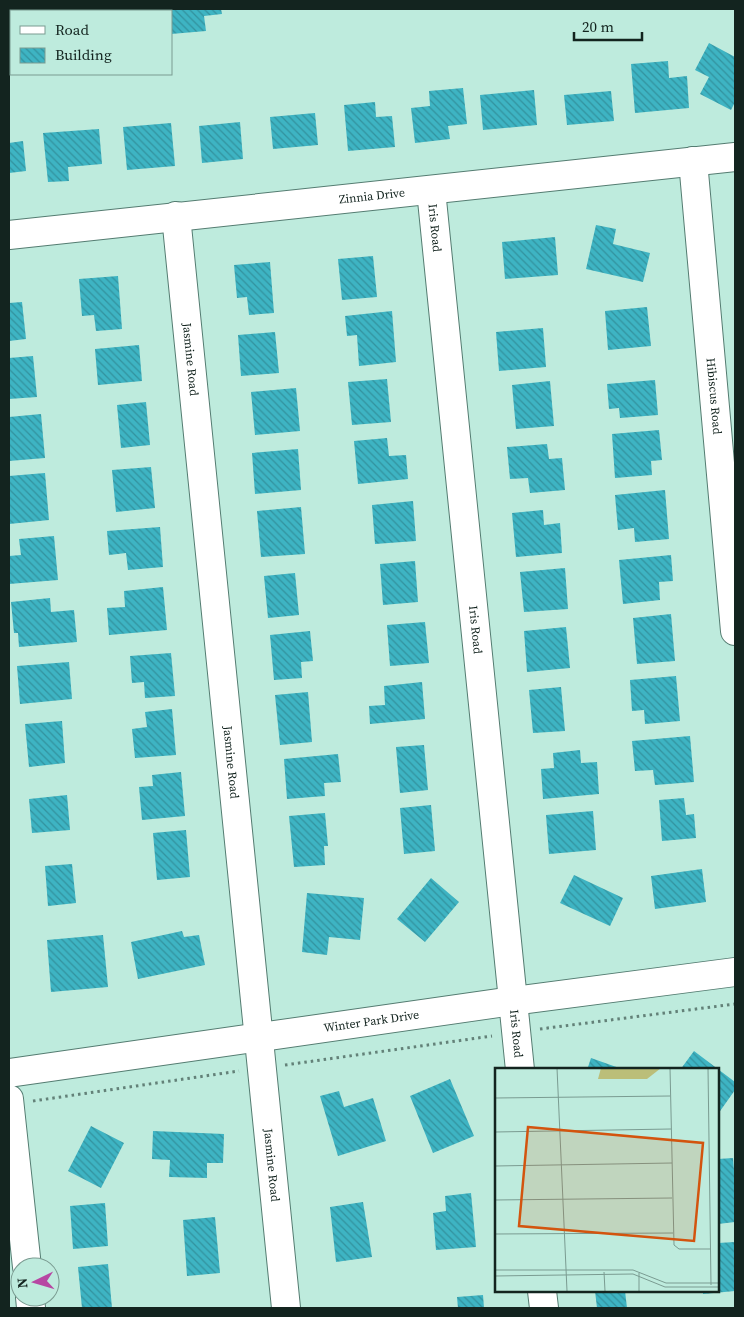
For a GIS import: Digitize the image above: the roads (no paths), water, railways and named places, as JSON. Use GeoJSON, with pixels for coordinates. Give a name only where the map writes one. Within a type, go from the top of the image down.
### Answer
{"type":"FeatureCollection","features":[{"type":"Feature","properties":{"kind":"street","name":"Zinnia Drive"},"geometry":{"type":"LineString","coordinates":[[9,235],[735,157]]}},
{"type":"Feature","properties":{"kind":"street","name":"Hibiscus Road"},"geometry":{"type":"LineString","coordinates":[[693,161],[735,631]]}},
{"type":"Feature","properties":{"kind":"street","name":"Iris Road"},"geometry":{"type":"LineString","coordinates":[[431,190],[520,1068]]}},
{"type":"Feature","properties":{"kind":"street","name":"Jasmine Road"},"geometry":{"type":"LineString","coordinates":[[176,216],[257,1038],[286,1308]]}},
{"type":"Feature","properties":{"kind":"street","name":"Winter Park Drive"},"geometry":{"type":"LineString","coordinates":[[9,1073],[513,1001],[735,972]]}},
{"type":"Feature","properties":{"kind":"street"},"geometry":{"type":"LineString","coordinates":[[19,1100],[27,1257]]}},
{"type":"Feature","properties":{"kind":"street"},"geometry":{"type":"LineString","coordinates":[[542,1292],[544,1308]]}}]}
